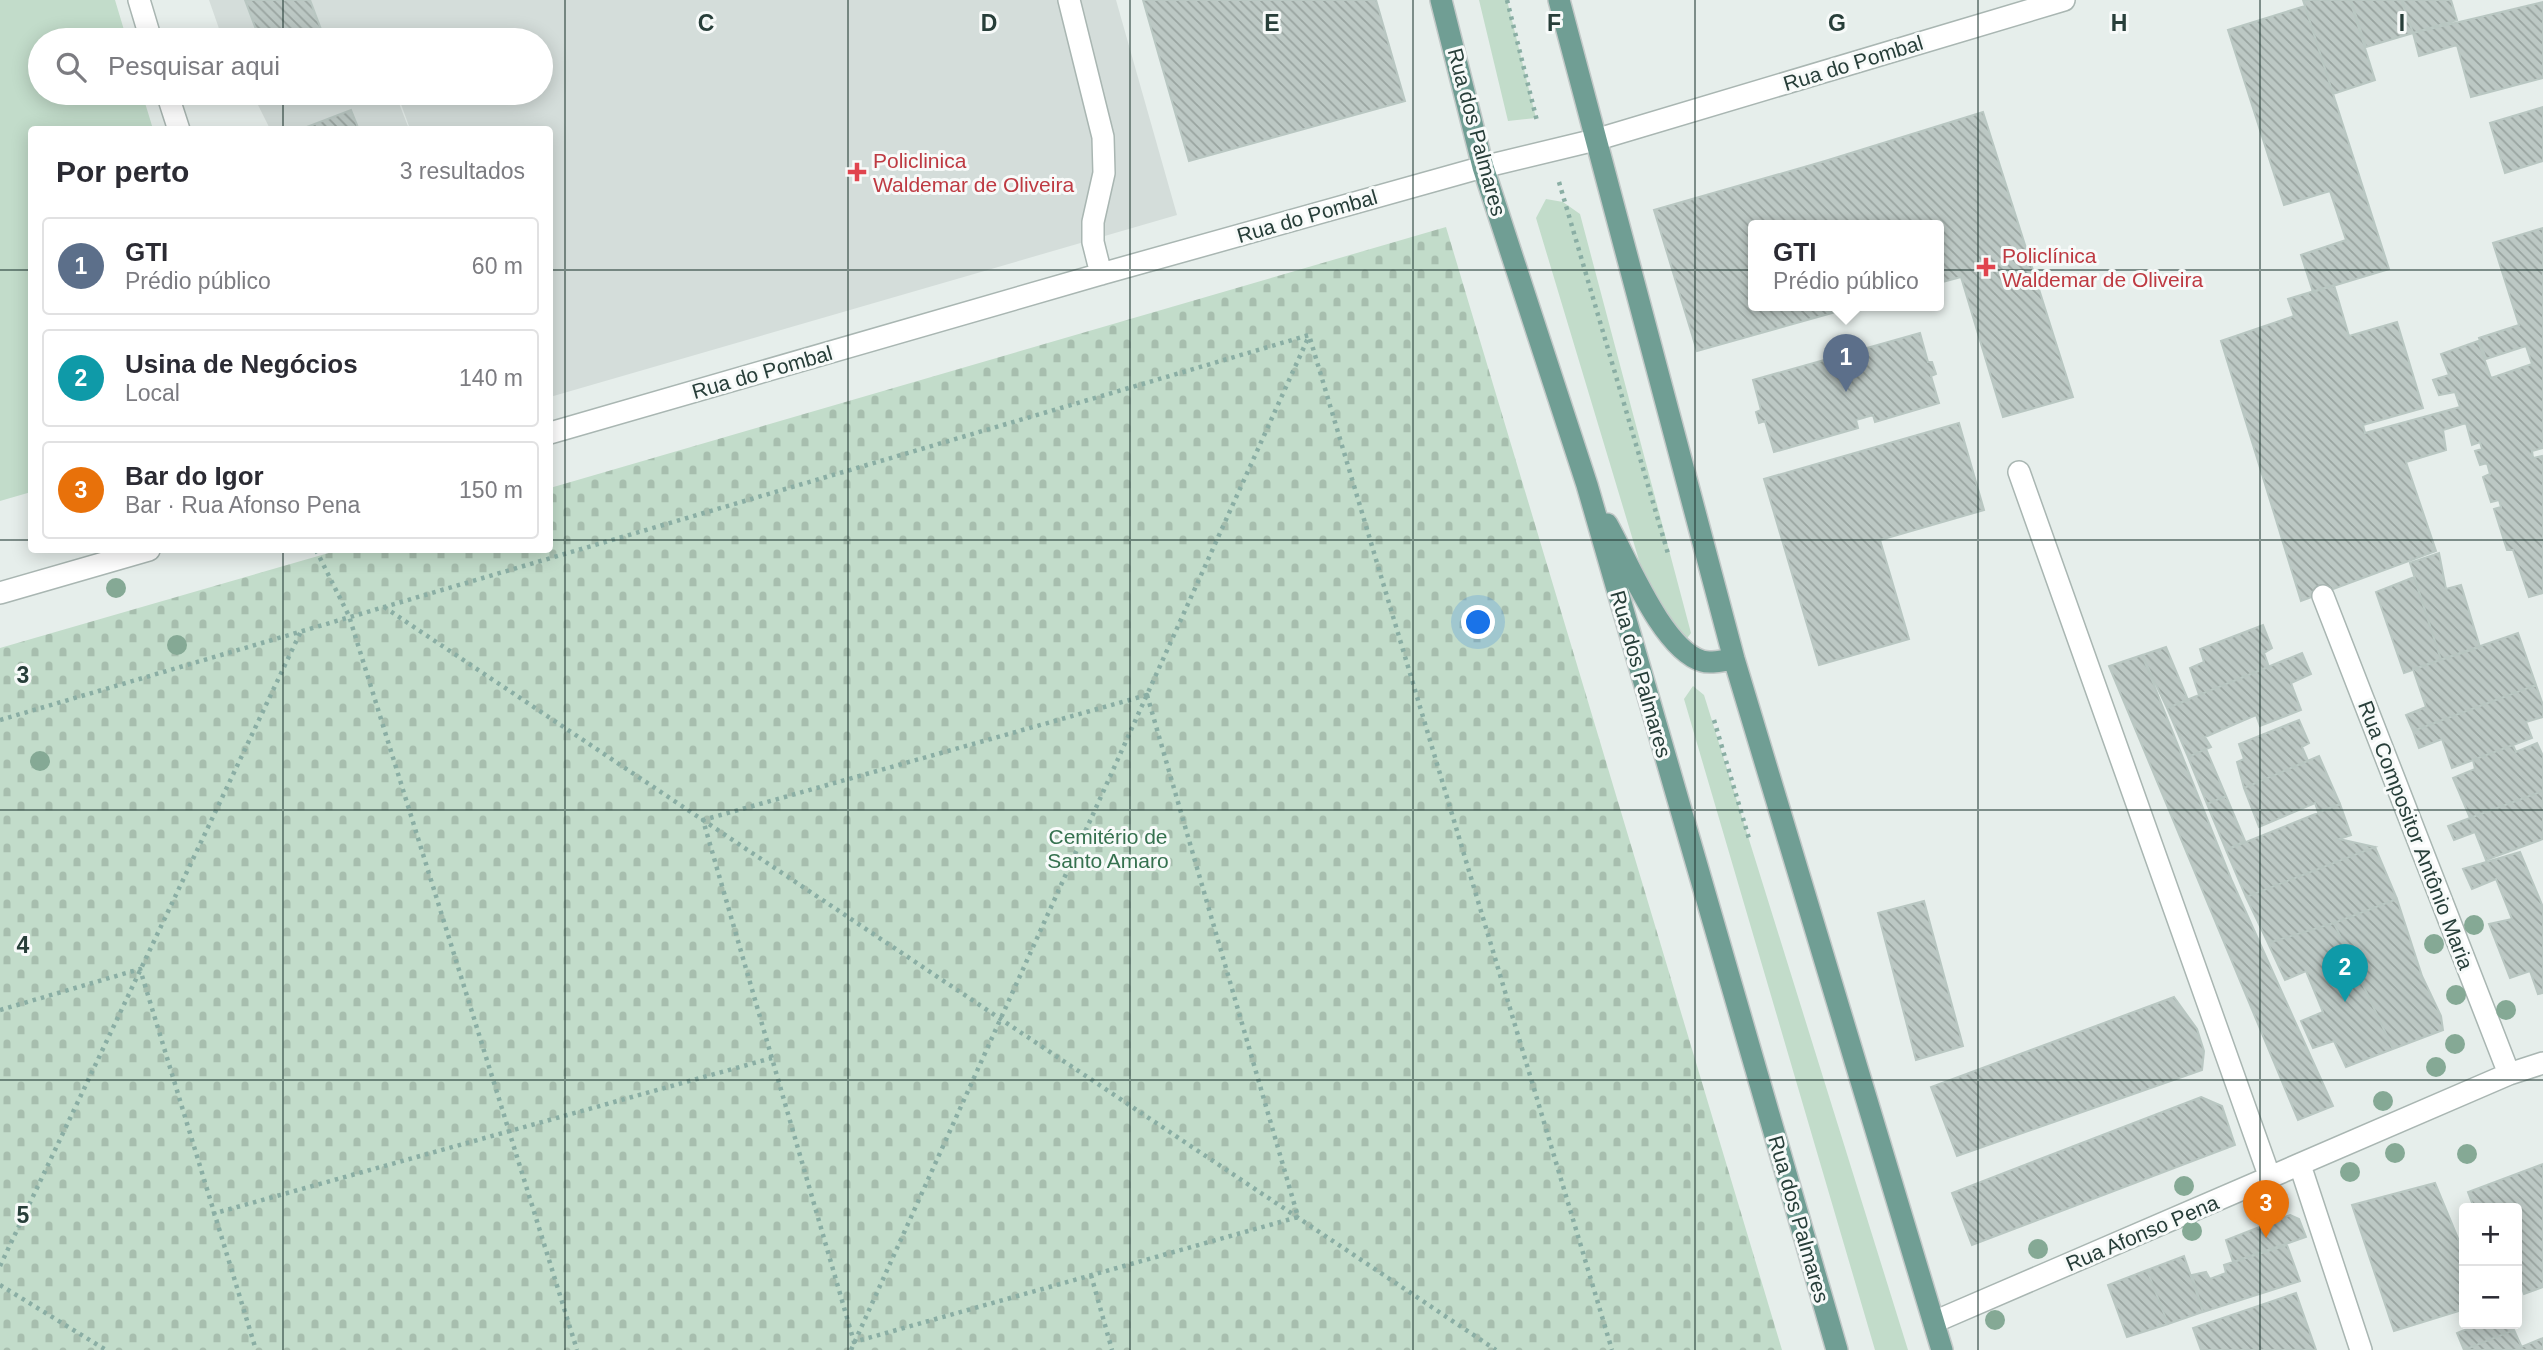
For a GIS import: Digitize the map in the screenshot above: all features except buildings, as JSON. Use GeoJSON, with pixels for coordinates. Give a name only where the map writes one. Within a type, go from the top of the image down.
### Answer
{"type":"FeatureCollection","features":[{"type":"Feature","properties":{"kind":"main road","name":"Rua dos Palmares"},"geometry":{"type":"LineString","coordinates":[[1441,0],[1483,167],[1587,485],[1837,1350]]}},
{"type":"Feature","properties":{"kind":"main road"},"geometry":{"type":"LineString","coordinates":[[1559,0],[1734,659],[1942,1350]]}},
{"type":"Feature","properties":{"kind":"main road"},"geometry":{"type":"LineString","coordinates":[[1587,485],[1670,636],[1688,654],[1704,662],[1734,659]]}},
{"type":"Feature","properties":{"kind":"street"},"geometry":{"type":"LineString","coordinates":[[139,0],[147,28]]}},
{"type":"Feature","properties":{"kind":"street"},"geometry":{"type":"LineString","coordinates":[[1069,0],[1103,137],[1104,173],[1093,222],[1093,242],[1101,274]]}},
{"type":"Feature","properties":{"kind":"street","name":"Rua do Pombal"},"geometry":{"type":"LineString","coordinates":[[553,432],[1483,167],[1595,141],[2064,0]]}},
{"type":"Feature","properties":{"kind":"street"},"geometry":{"type":"LineString","coordinates":[[171,105],[178,126]]}},
{"type":"Feature","properties":{"kind":"street"},"geometry":{"type":"LineString","coordinates":[[2019,472],[2270,1178]]}},
{"type":"Feature","properties":{"kind":"street"},"geometry":{"type":"LineString","coordinates":[[0,593],[139,553]]}},
{"type":"Feature","properties":{"kind":"street","name":"Rua Compositor Antônio Maria"},"geometry":{"type":"LineString","coordinates":[[2323,596],[2509,1074]]}},
{"type":"Feature","properties":{"kind":"street","name":"Rua Afonso Pena"},"geometry":{"type":"LineString","coordinates":[[1934,1322],[2509,1074],[2543,1063]]}},
{"type":"Feature","properties":{"kind":"street"},"geometry":{"type":"LineString","coordinates":[[2300,1165],[2361,1350]]}},
{"type":"Feature","properties":{"kind":"path"},"geometry":{"type":"LineString","coordinates":[[0,720],[1309,335]]}},
{"type":"Feature","properties":{"kind":"path"},"geometry":{"type":"LineString","coordinates":[[850,1350],[1309,335]]}},
{"type":"Feature","properties":{"kind":"path"},"geometry":{"type":"LineString","coordinates":[[1309,335],[1612,1350]]}},
{"type":"Feature","properties":{"kind":"path"},"geometry":{"type":"LineString","coordinates":[[318,553],[349,616],[577,1350]]}},
{"type":"Feature","properties":{"kind":"path"},"geometry":{"type":"LineString","coordinates":[[383,606],[1496,1350]]}},
{"type":"Feature","properties":{"kind":"path"},"geometry":{"type":"LineString","coordinates":[[0,1266],[302,629]]}},
{"type":"Feature","properties":{"kind":"path"},"geometry":{"type":"LineString","coordinates":[[703,820],[1147,695]]}},
{"type":"Feature","properties":{"kind":"path"},"geometry":{"type":"LineString","coordinates":[[1147,695],[1298,1217]]}},
{"type":"Feature","properties":{"kind":"path"},"geometry":{"type":"LineString","coordinates":[[703,820],[854,1342]]}},
{"type":"Feature","properties":{"kind":"path"},"geometry":{"type":"LineString","coordinates":[[0,1010],[140,970]]}},
{"type":"Feature","properties":{"kind":"path"},"geometry":{"type":"LineString","coordinates":[[140,970],[212,1214],[256,1350]]}},
{"type":"Feature","properties":{"kind":"path"},"geometry":{"type":"LineString","coordinates":[[212,1214],[772,1058]]}},
{"type":"Feature","properties":{"kind":"path"},"geometry":{"type":"LineString","coordinates":[[854,1342],[1298,1217]]}},
{"type":"Feature","properties":{"kind":"path"},"geometry":{"type":"LineString","coordinates":[[1091,1275],[1112,1350]]}},
{"type":"Feature","properties":{"kind":"path"},"geometry":{"type":"LineString","coordinates":[[0,1285],[106,1350]]}},
{"type":"Feature","properties":{"kind":"shaded area","name":"Policlinica Waldemar de Oliveira"},"geometry":{"type":"Polygon","coordinates":[[[209,0],[1116,0],[1177,215],[553,396],[553,126],[409,126],[401,105],[553,105],[553,28],[219,28],[209,0]]]}},
{"type":"Feature","properties":{"kind":"shaded area"},"geometry":{"type":"Polygon","coordinates":[[[258,105],[400,105],[408,126],[268,126],[258,105]]]}},
{"type":"Feature","properties":{"kind":"green space"},"geometry":{"type":"Polygon","coordinates":[[[0,0],[115,0],[123,28],[28,28],[28,105],[146,105],[152,126],[28,126],[28,493],[0,501],[0,0]]]}},
{"type":"Feature","properties":{"kind":"green space"},"geometry":{"type":"Polygon","coordinates":[[[1479,0],[1507,0],[1536,118],[1508,121],[1479,0]]]}},
{"type":"Feature","properties":{"kind":"green space"},"geometry":{"type":"Polygon","coordinates":[[[1546,199],[1563,202],[1580,214],[1691,633],[1682,645],[1663,640],[1536,218],[1546,199]]]}},
{"type":"Feature","properties":{"kind":"green space","name":"Cemitério de Santo Amaro"},"geometry":{"type":"Polygon","coordinates":[[[1446,227],[1782,1350],[0,1350],[0,648],[329,553],[553,553],[553,487],[1446,227]]]}},
{"type":"Feature","properties":{"kind":"green space"},"geometry":{"type":"Polygon","coordinates":[[[1693,686],[1704,695],[1908,1350],[1875,1350],[1684,699],[1693,686]]]}},
{"type":"Feature","properties":{"kind":"place","name":"Policlinica Waldemar de Oliveira"},"geometry":{"type":"Point","coordinates":[857,172]}},
{"type":"Feature","properties":{"kind":"place","name":"Policlínica Waldemar de Oliveira"},"geometry":{"type":"Point","coordinates":[1986,267]}},
{"type":"Feature","properties":{"kind":"place","name":"GTI"},"geometry":{"type":"Point","coordinates":[1846,392]}},
{"type":"Feature","properties":{"kind":"place","name":"Usina de Negócios"},"geometry":{"type":"Point","coordinates":[2345,1002]}},
{"type":"Feature","properties":{"kind":"place","name":"Bar do Igor"},"geometry":{"type":"Point","coordinates":[2266,1238]}}]}
